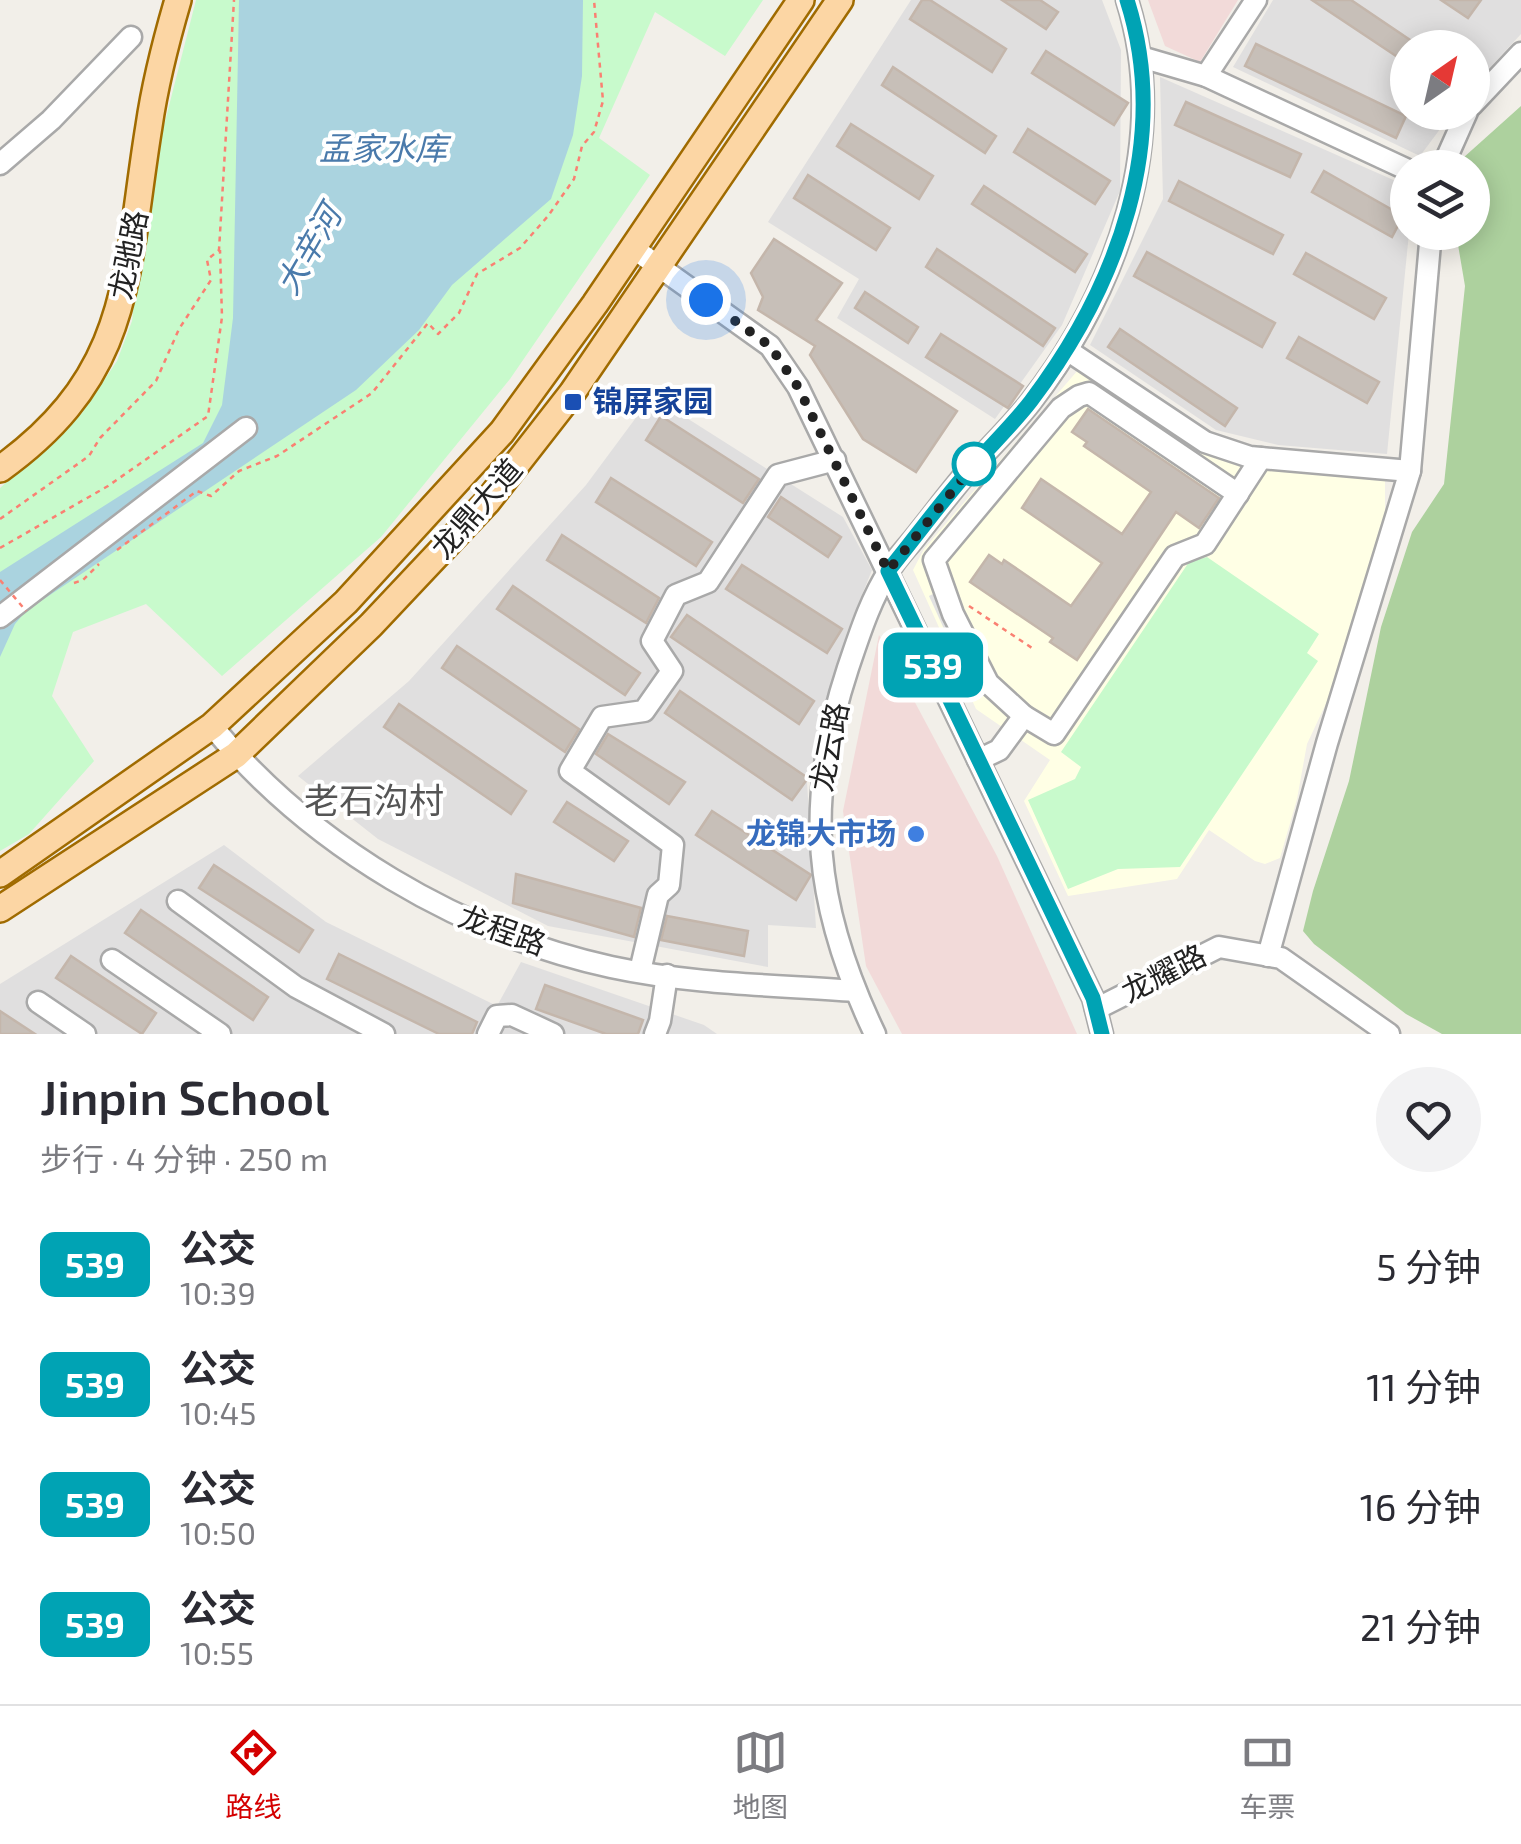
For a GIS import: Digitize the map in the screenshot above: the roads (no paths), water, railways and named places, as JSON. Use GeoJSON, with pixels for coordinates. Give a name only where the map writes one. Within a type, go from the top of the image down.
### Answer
{"type":"FeatureCollection","features":[{"type":"Feature","properties":{"kind":"main road","name":"龙驰路"},"geometry":{"type":"LineString","coordinates":[[0,449],[37,420],[61,390],[106,308],[149,54],[165,0]]}},
{"type":"Feature","properties":{"kind":"main road","name":"龙驰路"},"geometry":{"type":"LineString","coordinates":[[0,469],[35,444],[70,406],[88,379],[117,316],[127,283],[148,127],[178,0]]}},
{"type":"Feature","properties":{"kind":"main road","name":"龙鼎大道"},"geometry":{"type":"LineString","coordinates":[[0,874],[212,726],[346,602],[502,432],[801,0]]}},
{"type":"Feature","properties":{"kind":"main road","name":"龙鼎大道"},"geometry":{"type":"LineString","coordinates":[[0,909],[236,755],[371,626],[487,502],[572,393],[840,0]]}},
{"type":"Feature","properties":{"kind":"street","name":"龙云路"},"geometry":{"type":"LineString","coordinates":[[875,1034],[854,990],[828,910],[818,806],[832,717],[860,634],[888,571],[965,474],[1030,404],[1066,350],[1104,279],[1130,214],[1140,157],[1141,56],[1126,0]]}},
{"type":"Feature","properties":{"kind":"street"},"geometry":{"type":"LineString","coordinates":[[1206,76],[1256,0]]}},
{"type":"Feature","properties":{"kind":"street"},"geometry":{"type":"LineString","coordinates":[[0,164],[51,120],[132,37]]}},
{"type":"Feature","properties":{"kind":"street"},"geometry":{"type":"LineString","coordinates":[[1490,86],[1521,54]]}},
{"type":"Feature","properties":{"kind":"street"},"geometry":{"type":"LineString","coordinates":[[1141,56],[1206,76],[1390,162]]}},
{"type":"Feature","properties":{"kind":"street"},"geometry":{"type":"LineString","coordinates":[[633,248],[770,346],[798,387],[1096,1009],[1102,1034]]}},
{"type":"Feature","properties":{"kind":"street"},"geometry":{"type":"LineString","coordinates":[[1268,956],[1327,743],[1410,471],[1429,250]]}},
{"type":"Feature","properties":{"kind":"street"},"geometry":{"type":"LineString","coordinates":[[1066,350],[1205,442],[1261,458],[1410,471]]}},
{"type":"Feature","properties":{"kind":"street"},"geometry":{"type":"LineString","coordinates":[[1238,494],[1090,393],[1061,408],[934,560],[943,588],[988,683],[1024,716],[1054,734],[1175,556],[1204,544],[1238,494],[1261,458]]}},
{"type":"Feature","properties":{"kind":"street"},"geometry":{"type":"LineString","coordinates":[[0,617],[246,428]]}},
{"type":"Feature","properties":{"kind":"street"},"geometry":{"type":"LineString","coordinates":[[640,971],[658,896],[669,885],[673,846],[570,771],[602,717],[644,711],[672,671],[652,641],[676,595],[708,582],[778,476],[835,460]]}},
{"type":"Feature","properties":{"kind":"street"},"geometry":{"type":"LineString","coordinates":[[978,760],[998,750],[1024,716]]}},
{"type":"Feature","properties":{"kind":"street","name":"龙程路"},"geometry":{"type":"LineString","coordinates":[[212,726],[236,755],[306,818],[357,855],[445,909],[521,941],[611,967],[704,981],[854,990]]}},
{"type":"Feature","properties":{"kind":"street"},"geometry":{"type":"LineString","coordinates":[[178,901],[296,988],[384,1034]]}},
{"type":"Feature","properties":{"kind":"street","name":"龙耀路"},"geometry":{"type":"LineString","coordinates":[[1096,1009],[1219,947],[1281,958],[1389,1034]]}},
{"type":"Feature","properties":{"kind":"street"},"geometry":{"type":"LineString","coordinates":[[112,960],[220,1034]]}},
{"type":"Feature","properties":{"kind":"street"},"geometry":{"type":"LineString","coordinates":[[654,1034],[660,1022],[667,975]]}},
{"type":"Feature","properties":{"kind":"street"},"geometry":{"type":"LineString","coordinates":[[38,1002],[85,1034]]}},
{"type":"Feature","properties":{"kind":"street"},"geometry":{"type":"LineString","coordinates":[[488,1034],[497,1016],[512,1016],[553,1034]]}},
{"type":"Feature","properties":{"kind":"water","name":"孟家水库"},"geometry":{"type":"Polygon","coordinates":[[[239,0],[583,0],[582,76],[573,135],[551,199],[452,285],[419,330],[356,390],[26,611],[15,624],[0,657],[0,572],[203,443],[222,405],[233,318],[239,0]]]}},
{"type":"Feature","properties":{"kind":"place","name":"锦屏家园"},"geometry":{"type":"Point","coordinates":[573,402]}},
{"type":"Feature","properties":{"kind":"place","name":"龙锦大市场"},"geometry":{"type":"Point","coordinates":[916,834]}},
{"type":"Feature","properties":{"kind":"district","name":"老石沟村"},"geometry":{"type":"Point","coordinates":[374,801]}},
{"type":"Feature","properties":{"kind":"water label","name":"大辛河"},"geometry":{"type":"Point","coordinates":[309,250]}}]}
